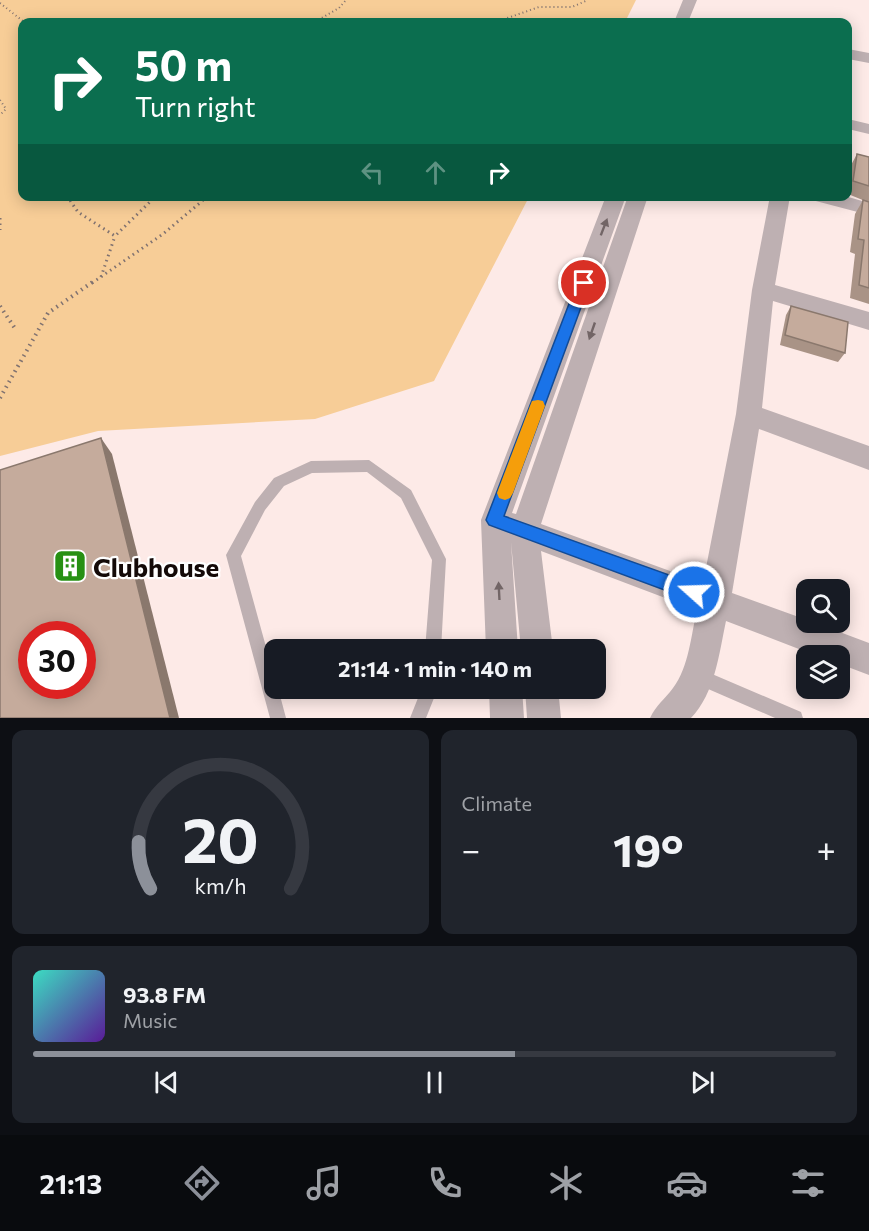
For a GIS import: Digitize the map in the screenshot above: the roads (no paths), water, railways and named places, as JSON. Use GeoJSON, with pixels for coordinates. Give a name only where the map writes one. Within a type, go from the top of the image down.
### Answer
{"type":"FeatureCollection","features":[{"type":"Feature","properties":{"kind":"street"},"geometry":{"type":"LineString","coordinates":[[683,18],[690,0]]}},
{"type":"Feature","properties":{"kind":"street"},"geometry":{"type":"LineString","coordinates":[[852,55],[869,58]]}},
{"type":"Feature","properties":{"kind":"street"},"geometry":{"type":"LineString","coordinates":[[852,125],[869,129]]}},
{"type":"Feature","properties":{"kind":"street"},"geometry":{"type":"LineString","coordinates":[[501,639],[495,520],[614,201]]}},
{"type":"Feature","properties":{"kind":"street"},"geometry":{"type":"LineString","coordinates":[[536,639],[524,531],[636,201]]}},
{"type":"Feature","properties":{"kind":"street"},"geometry":{"type":"LineString","coordinates":[[667,718],[685,700],[698,676],[715,600],[749,414],[762,290],[779,201]]}},
{"type":"Feature","properties":{"kind":"street"},"geometry":{"type":"LineString","coordinates":[[838,201],[869,209]]}},
{"type":"Feature","properties":{"kind":"street"},"geometry":{"type":"LineString","coordinates":[[762,290],[869,321]]}},
{"type":"Feature","properties":{"kind":"street"},"geometry":{"type":"LineString","coordinates":[[749,414],[869,458]]}},
{"type":"Feature","properties":{"kind":"street"},"geometry":{"type":"LineString","coordinates":[[495,520],[869,659]]}},
{"type":"Feature","properties":{"kind":"street"},"geometry":{"type":"LineString","coordinates":[[506,699],[507,718]]}},
{"type":"Feature","properties":{"kind":"street"},"geometry":{"type":"LineString","coordinates":[[542,699],[544,718]]}},
{"type":"Feature","properties":{"kind":"lane"},"geometry":{"type":"LineString","coordinates":[[264,667],[233,555],[260,506],[279,482],[310,467],[369,466],[406,494],[439,559],[434,639]]}},
{"type":"Feature","properties":{"kind":"lane"},"geometry":{"type":"LineString","coordinates":[[698,676],[795,718]]}},
{"type":"Feature","properties":{"kind":"lane"},"geometry":{"type":"LineString","coordinates":[[273,699],[278,718]]}},
{"type":"Feature","properties":{"kind":"lane"},"geometry":{"type":"LineString","coordinates":[[418,718],[426,699]]}},
{"type":"Feature","properties":{"kind":"place","name":"Clubhouse"},"geometry":{"type":"Point","coordinates":[70,566]}}]}
